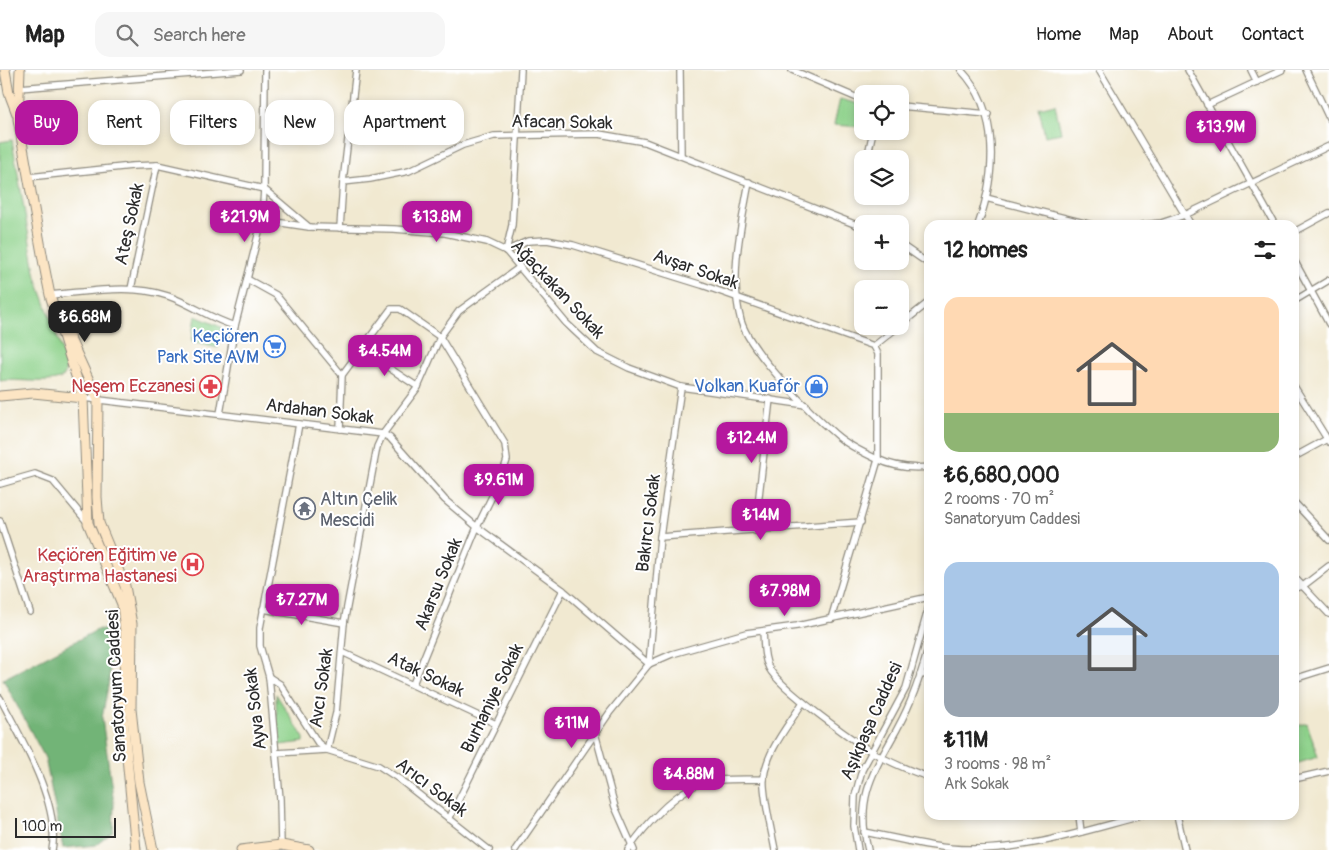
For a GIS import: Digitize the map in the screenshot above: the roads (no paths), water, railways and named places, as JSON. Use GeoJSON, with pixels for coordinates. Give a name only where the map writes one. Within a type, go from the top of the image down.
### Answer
{"type":"FeatureCollection","features":[{"type":"Feature","properties":{"kind":"main road","name":"Sanatoryum Caddesi"},"geometry":{"type":"LineString","coordinates":[[5,70],[5,94],[15,113]]}},
{"type":"Feature","properties":{"kind":"main road","name":"Sanatoryum Caddesi"},"geometry":{"type":"LineString","coordinates":[[19,100],[20,70]]}},
{"type":"Feature","properties":{"kind":"main road","name":"Sanatoryum Caddesi"},"geometry":{"type":"LineString","coordinates":[[23,145],[50,295],[82,398],[88,523],[122,604],[126,641],[122,706],[136,850]]}},
{"type":"Feature","properties":{"kind":"main road","name":"Sanatoryum Caddesi"},"geometry":{"type":"LineString","coordinates":[[50,295],[98,400],[97,497],[99,523],[125,586],[132,624],[131,709],[139,782],[153,850]]}},
{"type":"Feature","properties":{"kind":"main road"},"geometry":{"type":"LineString","coordinates":[[0,396],[33,393],[82,398]]}},
{"type":"Feature","properties":{"kind":"main road"},"geometry":{"type":"LineString","coordinates":[[242,850],[281,845],[309,850]]}},
{"type":"Feature","properties":{"kind":"street"},"geometry":{"type":"LineString","coordinates":[[19,88],[241,70]]}},
{"type":"Feature","properties":{"kind":"street"},"geometry":{"type":"LineString","coordinates":[[220,414],[235,326],[262,220],[265,70]]}},
{"type":"Feature","properties":{"kind":"street"},"geometry":{"type":"LineString","coordinates":[[340,228],[343,182],[356,70]]}},
{"type":"Feature","properties":{"kind":"street"},"geometry":{"type":"LineString","coordinates":[[506,251],[512,225],[521,70]]}},
{"type":"Feature","properties":{"kind":"street"},"geometry":{"type":"LineString","coordinates":[[680,70],[681,156]]}},
{"type":"Feature","properties":{"kind":"street"},"geometry":{"type":"LineString","coordinates":[[792,70],[854,97]]}},
{"type":"Feature","properties":{"kind":"street"},"geometry":{"type":"LineString","coordinates":[[961,70],[972,82],[988,114],[992,154],[986,198],[979,220]]}},
{"type":"Feature","properties":{"kind":"street"},"geometry":{"type":"LineString","coordinates":[[1099,70],[1188,220]]}},
{"type":"Feature","properties":{"kind":"street"},"geometry":{"type":"LineString","coordinates":[[1188,70],[1249,183],[1272,220]]}},
{"type":"Feature","properties":{"kind":"street"},"geometry":{"type":"LineString","coordinates":[[1251,70],[1257,82]]}},
{"type":"Feature","properties":{"kind":"street"},"geometry":{"type":"LineString","coordinates":[[1207,105],[1282,70]]}},
{"type":"Feature","properties":{"kind":"street"},"geometry":{"type":"LineString","coordinates":[[1306,70],[1329,118]]}},
{"type":"Feature","properties":{"kind":"street"},"geometry":{"type":"LineString","coordinates":[[909,107],[988,114]]}},
{"type":"Feature","properties":{"kind":"street","name":"Afacan Sokak"},"geometry":{"type":"LineString","coordinates":[[343,182],[370,180],[410,171],[463,145],[494,136],[599,134],[645,142],[854,224]]}},
{"type":"Feature","properties":{"kind":"street"},"geometry":{"type":"LineString","coordinates":[[1168,220],[1185,215],[1329,146]]}},
{"type":"Feature","properties":{"kind":"street"},"geometry":{"type":"LineString","coordinates":[[29,178],[132,166],[157,165],[264,189],[309,227]]}},
{"type":"Feature","properties":{"kind":"street","name":"Ateş Sokak"},"geometry":{"type":"LineString","coordinates":[[131,288],[157,165]]}},
{"type":"Feature","properties":{"kind":"street"},"geometry":{"type":"LineString","coordinates":[[748,182],[738,247],[737,299],[742,323],[757,350],[786,385],[836,435],[878,460],[908,469],[924,468]]}},
{"type":"Feature","properties":{"kind":"street"},"geometry":{"type":"LineString","coordinates":[[986,198],[1072,220]]}},
{"type":"Feature","properties":{"kind":"street"},"geometry":{"type":"LineString","coordinates":[[1299,229],[1329,213]]}},
{"type":"Feature","properties":{"kind":"street","name":"Ağaçkakan Sokak"},"geometry":{"type":"LineString","coordinates":[[262,220],[309,227],[445,233],[487,242],[506,251],[566,323],[597,352],[629,368],[681,387],[806,405]]}},
{"type":"Feature","properties":{"kind":"street","name":"Avşar Sokak"},"geometry":{"type":"LineString","coordinates":[[506,251],[528,241],[547,240],[573,245],[874,346]]}},
{"type":"Feature","properties":{"kind":"street"},"geometry":{"type":"LineString","coordinates":[[909,250],[924,261]]}},
{"type":"Feature","properties":{"kind":"street","name":"Avcı Sokak"},"geometry":{"type":"LineString","coordinates":[[327,750],[336,713],[344,623],[377,447],[383,434],[418,387],[440,337],[459,311],[520,267]]}},
{"type":"Feature","properties":{"kind":"street"},"geometry":{"type":"LineString","coordinates":[[1299,270],[1329,324]]}},
{"type":"Feature","properties":{"kind":"street"},"geometry":{"type":"LineString","coordinates":[[247,279],[276,295],[342,375]]}},
{"type":"Feature","properties":{"kind":"street"},"geometry":{"type":"LineString","coordinates":[[1299,298],[1329,280]]}},
{"type":"Feature","properties":{"kind":"street"},"geometry":{"type":"LineString","coordinates":[[50,295],[131,288],[170,296],[220,322],[235,326]]}},
{"type":"Feature","properties":{"kind":"street"},"geometry":{"type":"LineString","coordinates":[[909,318],[924,306]]}},
{"type":"Feature","properties":{"kind":"street"},"geometry":{"type":"LineString","coordinates":[[340,429],[342,375],[391,308],[400,308],[440,337]]}},
{"type":"Feature","properties":{"kind":"street"},"geometry":{"type":"LineString","coordinates":[[831,619],[878,460],[878,354],[874,346],[888,335]]}},
{"type":"Feature","properties":{"kind":"street","name":"Akarsu Sokak"},"geometry":{"type":"LineString","coordinates":[[413,684],[477,527],[501,478],[507,460],[505,444],[440,337]]}},
{"type":"Feature","properties":{"kind":"street"},"geometry":{"type":"LineString","coordinates":[[362,350],[418,387]]}},
{"type":"Feature","properties":{"kind":"street","name":"Bakırcı Sokak"},"geometry":{"type":"LineString","coordinates":[[649,664],[660,537],[681,387]]}},
{"type":"Feature","properties":{"kind":"street"},"geometry":{"type":"LineString","coordinates":[[1299,394],[1328,441],[1299,455]]}},
{"type":"Feature","properties":{"kind":"street","name":"Ardahan Sokak"},"geometry":{"type":"LineString","coordinates":[[82,398],[383,434],[390,438],[445,500],[477,527],[563,590],[649,664]]}},
{"type":"Feature","properties":{"kind":"street"},"geometry":{"type":"LineString","coordinates":[[755,531],[770,399]]}},
{"type":"Feature","properties":{"kind":"street","name":"Ayva Sokak"},"geometry":{"type":"LineString","coordinates":[[281,845],[276,753],[269,677],[260,646],[263,609],[299,424]]}},
{"type":"Feature","properties":{"kind":"street"},"geometry":{"type":"LineString","coordinates":[[0,484],[35,474],[53,480],[88,523]]}},
{"type":"Feature","properties":{"kind":"street"},"geometry":{"type":"LineString","coordinates":[[1299,507],[1329,540]]}},
{"type":"Feature","properties":{"kind":"street"},"geometry":{"type":"LineString","coordinates":[[0,521],[30,612]]}},
{"type":"Feature","properties":{"kind":"street"},"geometry":{"type":"LineString","coordinates":[[660,537],[861,522]]}},
{"type":"Feature","properties":{"kind":"street"},"geometry":{"type":"LineString","coordinates":[[1299,587],[1303,586],[1329,566]]}},
{"type":"Feature","properties":{"kind":"street"},"geometry":{"type":"LineString","coordinates":[[1299,582],[1329,614]]}},
{"type":"Feature","properties":{"kind":"street","name":"Burhaniye Sokak"},"geometry":{"type":"LineString","coordinates":[[449,819],[563,590]]}},
{"type":"Feature","properties":{"kind":"street"},"geometry":{"type":"LineString","coordinates":[[515,850],[595,733],[649,664],[709,642],[831,619],[924,598]]}},
{"type":"Feature","properties":{"kind":"street"},"geometry":{"type":"LineString","coordinates":[[263,609],[344,623]]}},
{"type":"Feature","properties":{"kind":"street","name":"Aşıkpaşa Caddesi"},"geometry":{"type":"LineString","coordinates":[[858,850],[854,826],[855,796],[862,770],[906,688],[924,624]]}},
{"type":"Feature","properties":{"kind":"street"},"geometry":{"type":"LineString","coordinates":[[763,631],[769,668],[777,680],[872,752],[924,775]]}},
{"type":"Feature","properties":{"kind":"street","name":"Atak Sokak"},"geometry":{"type":"LineString","coordinates":[[342,652],[496,724]]}},
{"type":"Feature","properties":{"kind":"street","name":"Aşıkpaşa Caddesi"},"geometry":{"type":"LineString","coordinates":[[868,850],[864,832],[867,787],[911,701],[924,662]]}},
{"type":"Feature","properties":{"kind":"street"},"geometry":{"type":"LineString","coordinates":[[1299,677],[1329,668]]}},
{"type":"Feature","properties":{"kind":"street"},"geometry":{"type":"LineString","coordinates":[[920,675],[924,675]]}},
{"type":"Feature","properties":{"kind":"street"},"geometry":{"type":"LineString","coordinates":[[269,677],[280,684],[318,743],[327,750]]}},
{"type":"Feature","properties":{"kind":"street"},"geometry":{"type":"LineString","coordinates":[[0,698],[38,769],[52,823],[52,850]]}},
{"type":"Feature","properties":{"kind":"street"},"geometry":{"type":"LineString","coordinates":[[775,850],[764,779],[767,764],[776,744],[804,702]]}},
{"type":"Feature","properties":{"kind":"street"},"geometry":{"type":"LineString","coordinates":[[595,733],[615,807],[631,849],[670,803],[684,792],[703,782],[764,779]]}},
{"type":"Feature","properties":{"kind":"street"},"geometry":{"type":"LineString","coordinates":[[276,753],[327,750]]}},
{"type":"Feature","properties":{"kind":"street","name":"Arıcı Sokak"},"geometry":{"type":"LineString","coordinates":[[327,750],[379,766],[399,778],[489,850]]}},
{"type":"Feature","properties":{"kind":"street"},"geometry":{"type":"LineString","coordinates":[[1299,778],[1329,771]]}},
{"type":"Feature","properties":{"kind":"street"},"geometry":{"type":"LineString","coordinates":[[1080,820],[1082,832]]}},
{"type":"Feature","properties":{"kind":"street"},"geometry":{"type":"LineString","coordinates":[[864,832],[941,847],[969,850],[1024,846],[1126,820]]}},
{"type":"Feature","properties":{"kind":"street"},"geometry":{"type":"LineString","coordinates":[[1178,820],[1185,850]]}},
{"type":"Feature","properties":{"kind":"place","name":"Keçiören Park Site AVM"},"geometry":{"type":"Point","coordinates":[275,346]}},
{"type":"Feature","properties":{"kind":"place","name":"Neşem Eczanesi"},"geometry":{"type":"Point","coordinates":[211,386]}},
{"type":"Feature","properties":{"kind":"place","name":"Volkan Kuaför"},"geometry":{"type":"Point","coordinates":[816,386]}},
{"type":"Feature","properties":{"kind":"place","name":"Altın Çelik Mescidi"},"geometry":{"type":"Point","coordinates":[304,509]}},
{"type":"Feature","properties":{"kind":"place","name":"Keçiören Eğitim ve Araştırma Hastanesi"},"geometry":{"type":"Point","coordinates":[193,565]}}]}
